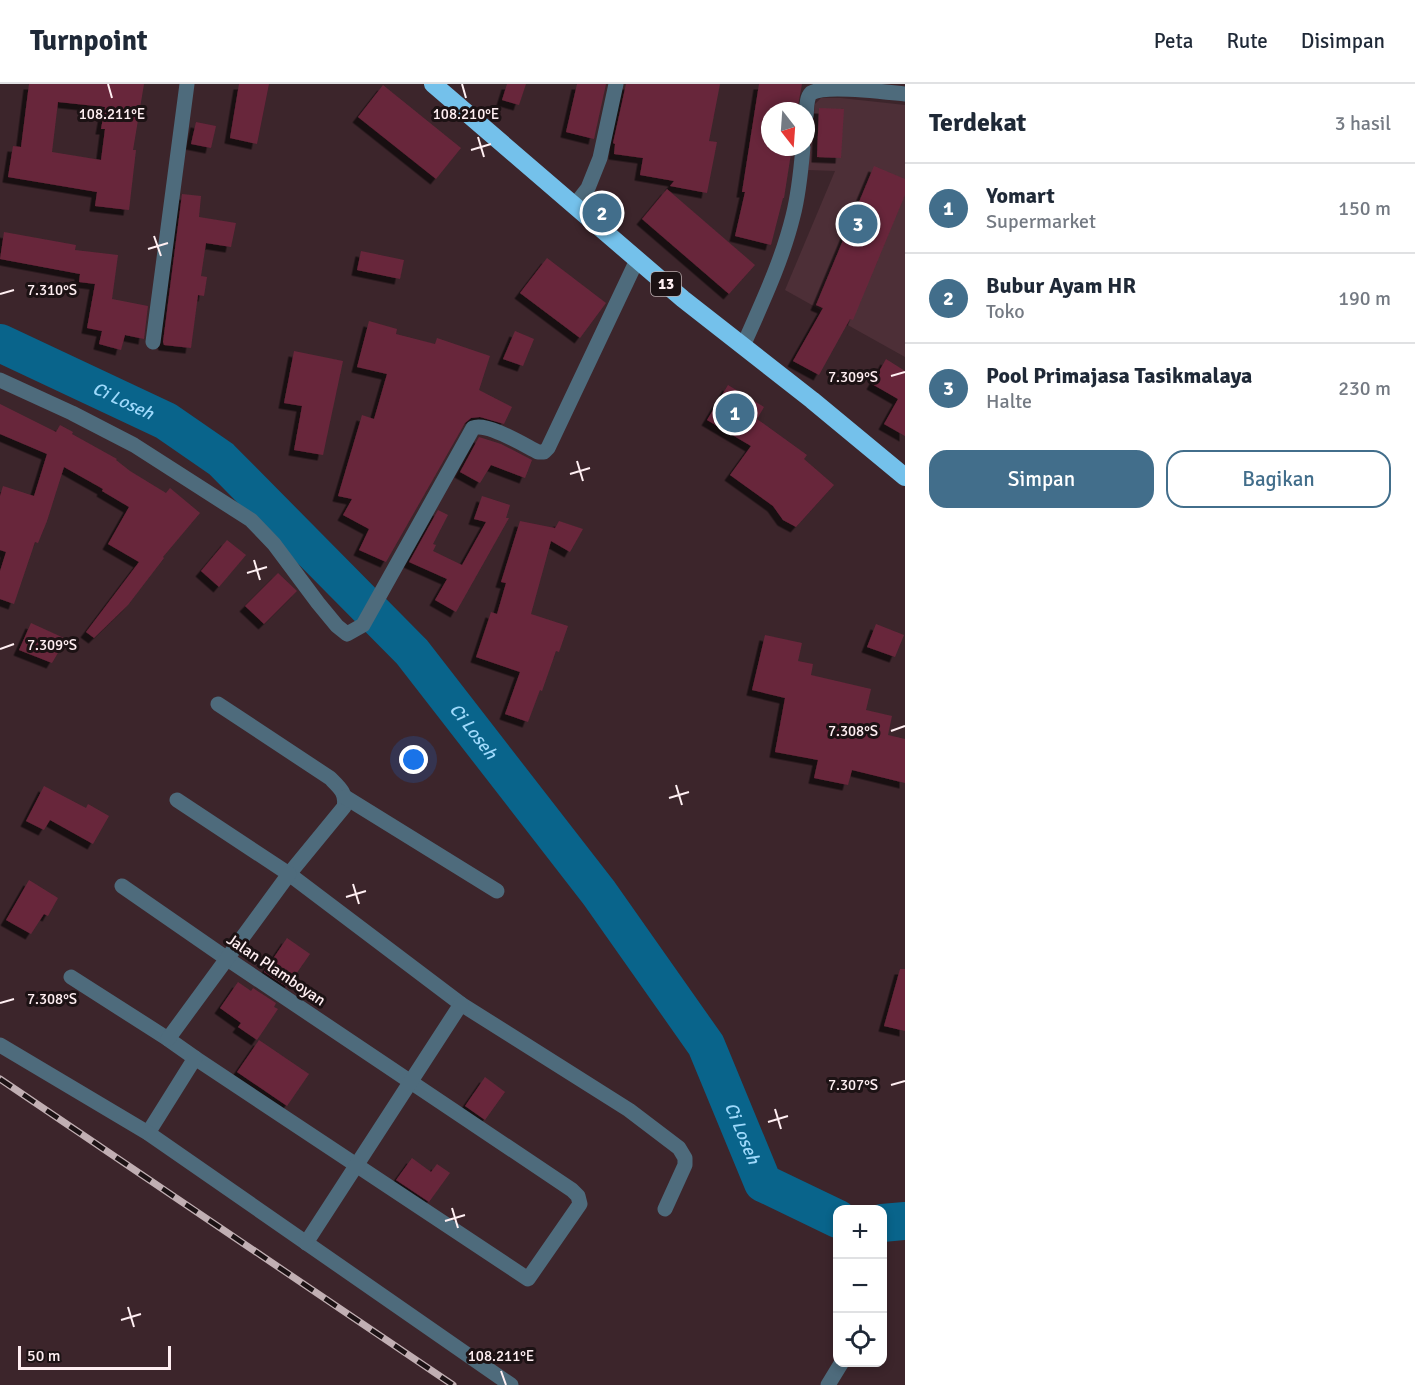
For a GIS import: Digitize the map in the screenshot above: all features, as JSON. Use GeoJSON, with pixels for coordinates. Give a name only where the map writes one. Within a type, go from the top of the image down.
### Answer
{"type":"FeatureCollection","features":[{"type":"Feature","properties":{"kind":"highway","name":"13"},"geometry":{"type":"LineString","coordinates":[[433,84],[638,260],[905,477]]}},
{"type":"Feature","properties":{"kind":"street"},"geometry":{"type":"LineString","coordinates":[[153,342],[187,84]]}},
{"type":"Feature","properties":{"kind":"street"},"geometry":{"type":"LineString","coordinates":[[574,206],[588,188],[600,158],[616,84]]}},
{"type":"Feature","properties":{"kind":"street"},"geometry":{"type":"LineString","coordinates":[[807,102],[812,93],[822,89],[840,87],[905,94]]}},
{"type":"Feature","properties":{"kind":"street"},"geometry":{"type":"LineString","coordinates":[[742,346],[771,285],[793,217],[802,156]]}},
{"type":"Feature","properties":{"kind":"street"},"geometry":{"type":"LineString","coordinates":[[0,380],[72,413],[134,446],[251,520],[274,543],[309,593],[347,634],[363,625],[387,578],[473,428],[479,426],[488,428],[538,452],[544,452],[548,448],[638,260]]}},
{"type":"Feature","properties":{"kind":"street"},"geometry":{"type":"LineString","coordinates":[[168,1039],[289,874],[344,807],[343,792],[330,778],[218,704]]}},
{"type":"Feature","properties":{"kind":"street"},"geometry":{"type":"LineString","coordinates":[[345,797],[497,891]]}},
{"type":"Feature","properties":{"kind":"street"},"geometry":{"type":"LineString","coordinates":[[177,800],[289,874],[460,1004],[629,1110],[680,1148],[685,1158],[685,1165],[665,1209]]}},
{"type":"Feature","properties":{"kind":"street","name":"Jalan Plamboyan"},"geometry":{"type":"LineString","coordinates":[[122,886],[572,1190],[578,1196],[580,1204],[528,1279],[355,1164]]}},
{"type":"Feature","properties":{"kind":"street"},"geometry":{"type":"LineString","coordinates":[[71,976],[355,1164]]}},
{"type":"Feature","properties":{"kind":"street"},"geometry":{"type":"LineString","coordinates":[[306,1243],[460,1004]]}},
{"type":"Feature","properties":{"kind":"street"},"geometry":{"type":"LineString","coordinates":[[0,1045],[148,1133],[511,1385]]}},
{"type":"Feature","properties":{"kind":"street"},"geometry":{"type":"LineString","coordinates":[[148,1133],[195,1058]]}},
{"type":"Feature","properties":{"kind":"street"},"geometry":{"type":"LineString","coordinates":[[828,1385],[839,1367]]}},
{"type":"Feature","properties":{"kind":"shaded area"},"geometry":{"type":"Polygon","coordinates":[[[821,98],[841,98],[905,105],[905,357],[785,290],[835,171],[808,170],[809,156],[815,156],[815,104],[821,98]]]}},
{"type":"Feature","properties":{"kind":"building"},"geometry":{"type":"Polygon","coordinates":[[[29,84],[144,84],[133,150],[136,150],[129,210],[95,206],[97,192],[8,177],[13,146],[21,147],[29,84]],[[58,102],[52,152],[101,160],[105,129],[101,129],[105,107],[58,102]]]}},
{"type":"Feature","properties":{"kind":"building"},"geometry":{"type":"Polygon","coordinates":[[[239,84],[269,84],[257,144],[230,138],[239,84]]]}},
{"type":"Feature","properties":{"kind":"building"},"geometry":{"type":"Polygon","coordinates":[[[507,84],[526,84],[519,105],[502,100],[507,84]]]}},
{"type":"Feature","properties":{"kind":"building"},"geometry":{"type":"Polygon","coordinates":[[[577,84],[606,84],[594,139],[566,132],[577,84]]]}},
{"type":"Feature","properties":{"kind":"building"},"geometry":{"type":"Polygon","coordinates":[[[626,84],[720,84],[709,141],[717,142],[707,193],[670,186],[674,181],[640,175],[643,158],[614,154],[615,144],[613,143],[626,84]]]}},
{"type":"Feature","properties":{"kind":"building"},"geometry":{"type":"Polygon","coordinates":[[[759,84],[802,84],[799,102],[761,102],[761,156],[791,156],[784,198],[771,245],[735,236],[745,192],[742,192],[759,84]]]}},
{"type":"Feature","properties":{"kind":"building"},"geometry":{"type":"Polygon","coordinates":[[[383,85],[461,148],[436,179],[358,117],[383,85]]]}},
{"type":"Feature","properties":{"kind":"building"},"geometry":{"type":"Polygon","coordinates":[[[819,108],[844,109],[841,158],[817,157],[819,108]]]}},
{"type":"Feature","properties":{"kind":"building"},"geometry":{"type":"Polygon","coordinates":[[[196,122],[216,126],[211,148],[191,144],[196,122]]]}},
{"type":"Feature","properties":{"kind":"building"},"geometry":{"type":"Polygon","coordinates":[[[874,166],[905,179],[905,195],[853,320],[850,319],[819,375],[793,361],[823,308],[816,305],[874,166]]]}},
{"type":"Feature","properties":{"kind":"building"},"geometry":{"type":"Polygon","coordinates":[[[667,189],[755,265],[729,294],[642,219],[667,189]]]}},
{"type":"Feature","properties":{"kind":"building"},"geometry":{"type":"Polygon","coordinates":[[[182,194],[201,196],[199,217],[236,223],[231,247],[206,243],[201,276],[207,277],[204,296],[198,295],[191,348],[164,345],[163,342],[182,194]]]}},
{"type":"Feature","properties":{"kind":"building"},"geometry":{"type":"Polygon","coordinates":[[[4,232],[76,245],[75,250],[118,255],[112,299],[148,306],[144,339],[125,335],[121,350],[99,344],[102,331],[87,328],[95,284],[79,282],[80,274],[0,259],[4,232]]]}},
{"type":"Feature","properties":{"kind":"building"},"geometry":{"type":"Polygon","coordinates":[[[361,251],[404,260],[400,279],[357,270],[361,251]]]}},
{"type":"Feature","properties":{"kind":"building"},"geometry":{"type":"Polygon","coordinates":[[[547,258],[606,303],[580,338],[520,293],[547,258]]]}},
{"type":"Feature","properties":{"kind":"building"},"geometry":{"type":"Polygon","coordinates":[[[369,321],[397,329],[396,334],[435,344],[437,338],[490,356],[479,390],[512,407],[504,424],[480,417],[471,418],[465,423],[386,562],[359,550],[369,529],[343,515],[352,499],[338,496],[362,415],[374,419],[387,374],[357,367],[369,321]]]}},
{"type":"Feature","properties":{"kind":"building"},"geometry":{"type":"Polygon","coordinates":[[[515,331],[534,339],[523,366],[503,359],[515,331]]]}},
{"type":"Feature","properties":{"kind":"building"},"geometry":{"type":"Polygon","coordinates":[[[294,351],[343,361],[323,455],[294,450],[302,406],[284,403],[294,351]]]}},
{"type":"Feature","properties":{"kind":"building"},"geometry":{"type":"Polygon","coordinates":[[[886,359],[905,371],[905,436],[884,424],[898,399],[872,384],[886,359]]]}},
{"type":"Feature","properties":{"kind":"building"},"geometry":{"type":"Polygon","coordinates":[[[728,385],[764,407],[757,419],[807,455],[804,459],[834,485],[796,527],[783,520],[773,506],[730,475],[751,446],[707,420],[728,385]]]}},
{"type":"Feature","properties":{"kind":"building"},"geometry":{"type":"Polygon","coordinates":[[[0,404],[56,432],[60,425],[73,432],[72,434],[117,459],[130,471],[166,493],[170,488],[200,513],[163,557],[128,605],[94,638],[86,632],[139,562],[108,544],[129,507],[64,467],[47,521],[38,543],[35,542],[14,604],[0,599],[0,571],[6,552],[0,550],[0,496],[3,486],[34,496],[47,454],[0,434],[0,404]]]}},
{"type":"Feature","properties":{"kind":"building"},"geometry":{"type":"Polygon","coordinates":[[[479,437],[501,444],[532,460],[525,478],[491,465],[480,483],[460,472],[479,437]]]}},
{"type":"Feature","properties":{"kind":"building"},"geometry":{"type":"Polygon","coordinates":[[[482,496],[510,505],[506,518],[509,518],[456,612],[435,600],[447,579],[409,562],[438,510],[448,515],[433,544],[436,545],[433,551],[462,565],[486,522],[474,519],[482,496]]]}},
{"type":"Feature","properties":{"kind":"building"},"geometry":{"type":"Polygon","coordinates":[[[520,521],[555,528],[554,530],[559,521],[583,529],[570,552],[551,541],[531,614],[568,626],[528,722],[505,714],[520,672],[476,657],[491,612],[497,614],[506,583],[501,582],[520,521]]]}},
{"type":"Feature","properties":{"kind":"building"},"geometry":{"type":"Polygon","coordinates":[[[227,540],[246,555],[219,587],[201,571],[227,540]]]}},
{"type":"Feature","properties":{"kind":"building"},"geometry":{"type":"Polygon","coordinates":[[[278,573],[297,591],[264,624],[245,606],[278,573]]]}},
{"type":"Feature","properties":{"kind":"building"},"geometry":{"type":"Polygon","coordinates":[[[31,623],[66,639],[52,663],[19,650],[31,623]]]}},
{"type":"Feature","properties":{"kind":"building"},"geometry":{"type":"Polygon","coordinates":[[[876,624],[904,635],[895,657],[867,647],[876,624]]]}},
{"type":"Feature","properties":{"kind":"building"},"geometry":{"type":"Polygon","coordinates":[[[765,635],[802,643],[798,661],[813,664],[811,675],[871,689],[866,710],[892,716],[888,735],[905,739],[905,783],[852,770],[848,785],[814,778],[818,760],[775,752],[785,698],[752,690],[765,635]]]}},
{"type":"Feature","properties":{"kind":"building"},"geometry":{"type":"Polygon","coordinates":[[[44,786],[86,808],[88,804],[109,816],[93,844],[50,820],[44,830],[26,821],[44,786]]]}},
{"type":"Feature","properties":{"kind":"building"},"geometry":{"type":"Polygon","coordinates":[[[29,880],[58,898],[48,916],[44,914],[31,934],[6,920],[29,880]]]}},
{"type":"Feature","properties":{"kind":"building"},"geometry":{"type":"Polygon","coordinates":[[[287,938],[310,954],[287,987],[264,972],[287,938]]]}},
{"type":"Feature","properties":{"kind":"building"},"geometry":{"type":"Polygon","coordinates":[[[900,969],[905,969],[905,1031],[884,1026],[900,969]]]}},
{"type":"Feature","properties":{"kind":"building"},"geometry":{"type":"Polygon","coordinates":[[[238,982],[251,991],[253,988],[276,1003],[274,1007],[278,1009],[257,1040],[238,1027],[241,1023],[220,1008],[238,982]]]}},
{"type":"Feature","properties":{"kind":"building"},"geometry":{"type":"Polygon","coordinates":[[[259,1040],[309,1074],[287,1106],[237,1072],[259,1040]]]}},
{"type":"Feature","properties":{"kind":"building"},"geometry":{"type":"Polygon","coordinates":[[[485,1077],[505,1092],[485,1120],[465,1106],[485,1077]]]}},
{"type":"Feature","properties":{"kind":"building"},"geometry":{"type":"Polygon","coordinates":[[[412,1158],[431,1172],[437,1164],[450,1173],[429,1202],[396,1180],[412,1158]]]}},
{"type":"Feature","properties":{"kind":"waterway","name":"Ci Loseh"},"geometry":{"type":"LineString","coordinates":[[0,343],[166,421],[221,459],[412,652],[599,893],[706,1045],[763,1183],[833,1217]]}},
{"type":"Feature","properties":{"kind":"waterway","name":"Ci Loseh"},"geometry":{"type":"LineString","coordinates":[[887,1223],[905,1221]]}},
{"type":"Feature","properties":{"kind":"railway"},"geometry":{"type":"LineString","coordinates":[[0,1079],[453,1385]]}},
{"type":"Feature","properties":{"kind":"place","name":"Bubur Ayam HR"},"geometry":{"type":"Point","coordinates":[602,213]}},
{"type":"Feature","properties":{"kind":"place","name":"Pool Primajasa Tasikmalaya"},"geometry":{"type":"Point","coordinates":[858,224]}},
{"type":"Feature","properties":{"kind":"place","name":"Yomart"},"geometry":{"type":"Point","coordinates":[735,413]}}]}
